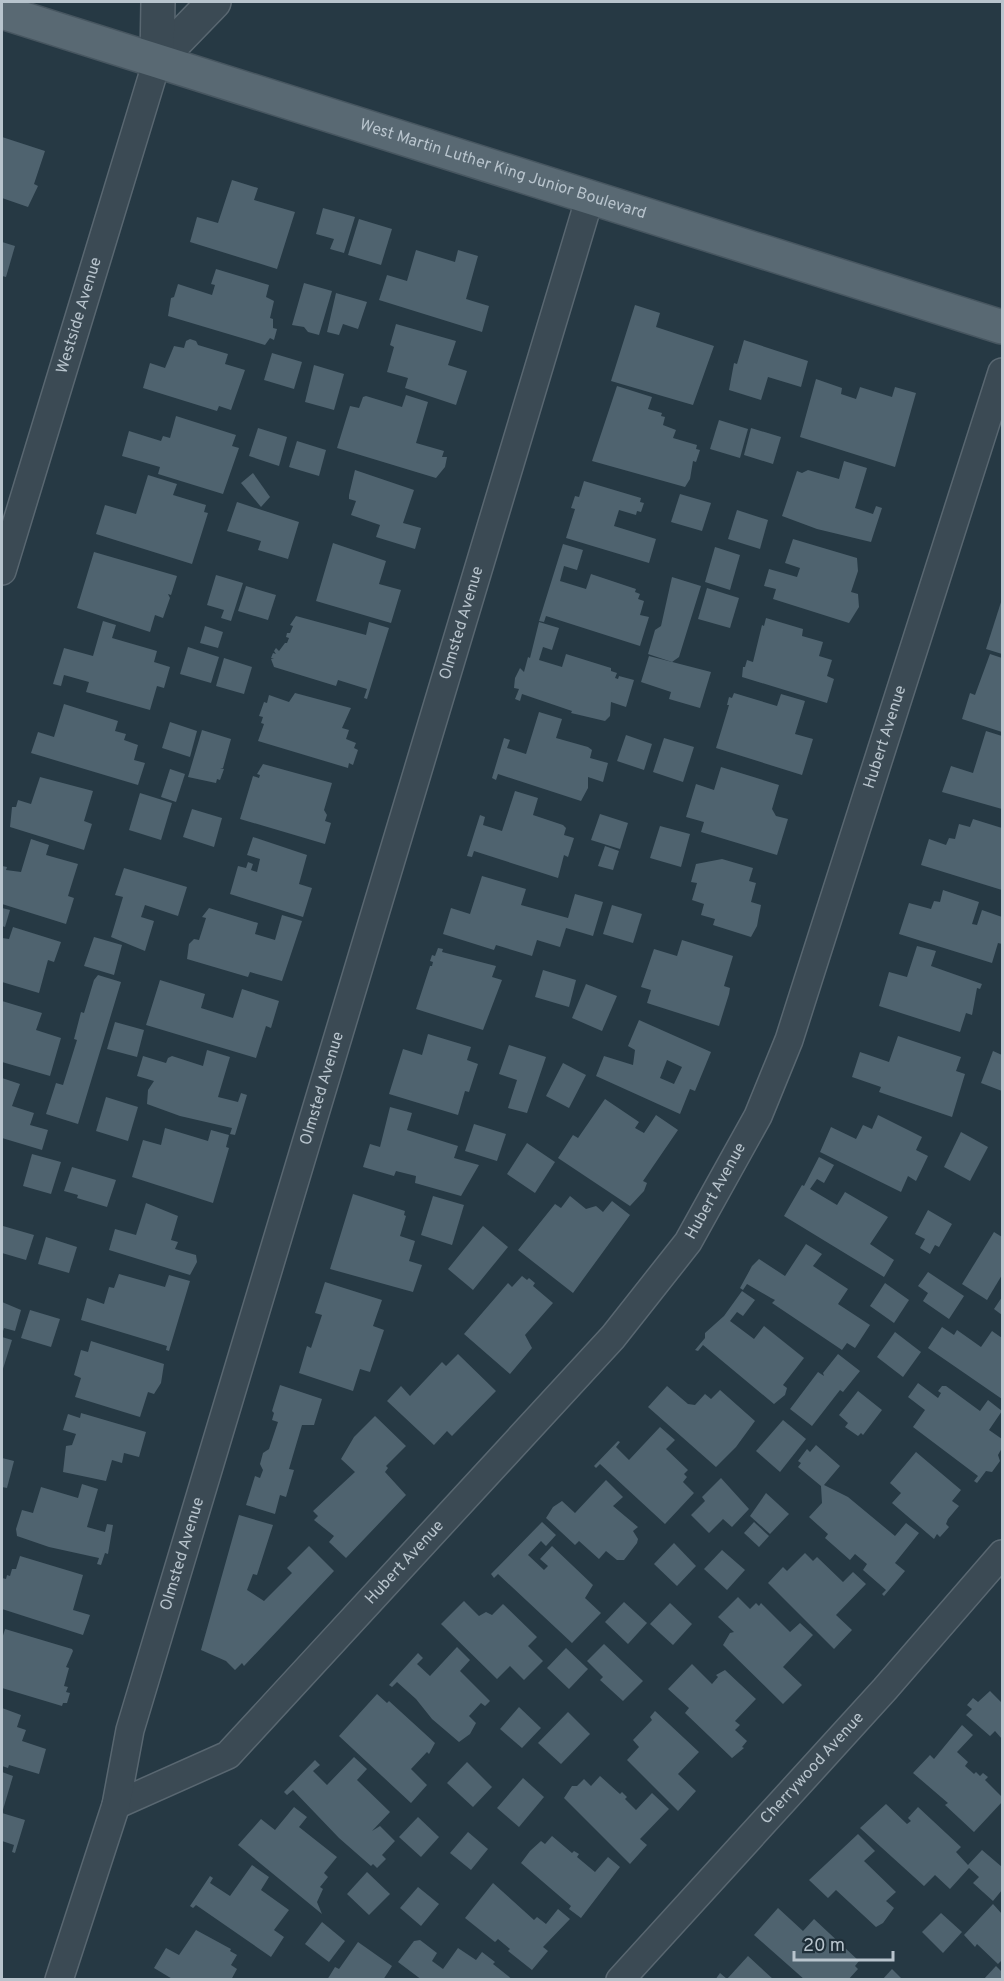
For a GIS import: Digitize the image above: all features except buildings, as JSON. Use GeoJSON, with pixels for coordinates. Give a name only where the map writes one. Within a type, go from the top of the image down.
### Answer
{"type":"FeatureCollection","features":[{"type":"Feature","properties":{"kind":"main road","name":"West Martin Luther King Junior Boulevard"},"geometry":{"type":"LineString","coordinates":[[2,12],[1002,327]]}},
{"type":"Feature","properties":{"kind":"street"},"geometry":{"type":"LineString","coordinates":[[157,61],[158,2]]}},
{"type":"Feature","properties":{"kind":"street"},"geometry":{"type":"LineString","coordinates":[[157,61],[214,2]]}},
{"type":"Feature","properties":{"kind":"street","name":"Westside Avenue"},"geometry":{"type":"LineString","coordinates":[[2,571],[157,61]]}},
{"type":"Feature","properties":{"kind":"street","name":"Olmsted Avenue"},"geometry":{"type":"LineString","coordinates":[[59,1980],[116,1805],[130,1730],[590,197]]}},
{"type":"Feature","properties":{"kind":"street","name":"Hubert Avenue"},"geometry":{"type":"LineString","coordinates":[[116,1805],[228,1755],[613,1337],[688,1242],[758,1116],[789,1040],[1002,372]]}},
{"type":"Feature","properties":{"kind":"street","name":"Cherrywood Avenue"},"geometry":{"type":"LineString","coordinates":[[620,1980],[885,1689],[1002,1554]]}}]}
